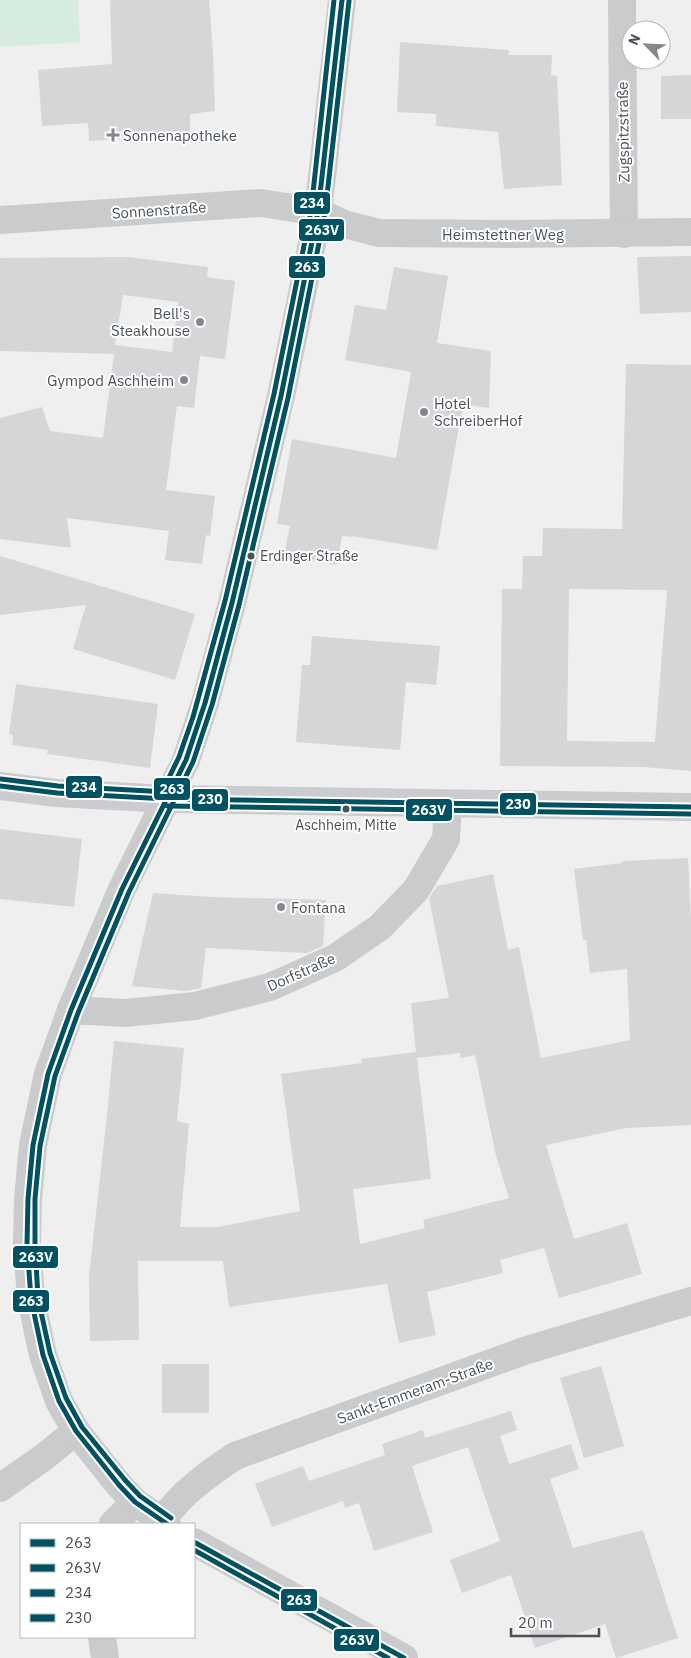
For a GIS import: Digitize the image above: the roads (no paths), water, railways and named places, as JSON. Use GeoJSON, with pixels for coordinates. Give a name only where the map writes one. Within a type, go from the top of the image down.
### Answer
{"type":"FeatureCollection","features":[{"type":"Feature","properties":{"kind":"main road"},"geometry":{"type":"LineString","coordinates":[[0,786],[56,793],[166,799],[691,807]]}},
{"type":"Feature","properties":{"kind":"street"},"geometry":{"type":"LineString","coordinates":[[164,1522],[136,1502],[105,1470],[76,1431],[59,1401],[43,1355],[31,1299],[27,1244],[28,1198],[33,1145],[48,1074],[71,1010],[122,889],[186,760],[195,736],[232,603],[281,396],[318,212],[342,0]]}},
{"type":"Feature","properties":{"kind":"street","name":"Zugspitzstraße"},"geometry":{"type":"LineString","coordinates":[[622,0],[624,234]]}},
{"type":"Feature","properties":{"kind":"street","name":"Sonnenstraße"},"geometry":{"type":"LineString","coordinates":[[0,220],[261,204],[318,212]]}},
{"type":"Feature","properties":{"kind":"street","name":"Heimstettner Weg"},"geometry":{"type":"LineString","coordinates":[[318,212],[344,224],[379,233],[624,234],[691,232]]}},
{"type":"Feature","properties":{"kind":"street","name":"Dorfstraße"},"geometry":{"type":"LineString","coordinates":[[71,1010],[125,1012],[194,1006],[270,988],[335,958],[380,927],[416,890],[446,838],[448,804]]}},
{"type":"Feature","properties":{"kind":"street","name":"Sankt-Emmeram-Straße"},"geometry":{"type":"LineString","coordinates":[[164,1522],[170,1509],[208,1474],[235,1456],[524,1351],[691,1301]]}},
{"type":"Feature","properties":{"kind":"street"},"geometry":{"type":"LineString","coordinates":[[0,1488],[44,1457],[76,1431]]}},
{"type":"Feature","properties":{"kind":"street"},"geometry":{"type":"LineString","coordinates":[[114,1523],[136,1502]]}},
{"type":"Feature","properties":{"kind":"street"},"geometry":{"type":"LineString","coordinates":[[195,1543],[404,1658]]}},
{"type":"Feature","properties":{"kind":"street"},"geometry":{"type":"LineString","coordinates":[[102,1638],[105,1658]]}},
{"type":"Feature","properties":{"kind":"place","name":"Sonnenapotheke"},"geometry":{"type":"Point","coordinates":[113,135]}},
{"type":"Feature","properties":{"kind":"place","name":"Bell's Steakhouse"},"geometry":{"type":"Point","coordinates":[200,322]}},
{"type":"Feature","properties":{"kind":"place","name":"Gympod Aschheim"},"geometry":{"type":"Point","coordinates":[184,380]}},
{"type":"Feature","properties":{"kind":"place","name":"Hotel SchreiberHof"},"geometry":{"type":"Point","coordinates":[424,412]}},
{"type":"Feature","properties":{"kind":"place","name":"Erdinger Straße"},"geometry":{"type":"Point","coordinates":[251,556]}},
{"type":"Feature","properties":{"kind":"place","name":"Aschheim, Mitte"},"geometry":{"type":"Point","coordinates":[346,809]}},
{"type":"Feature","properties":{"kind":"place","name":"Fontana"},"geometry":{"type":"Point","coordinates":[281,907]}}]}
